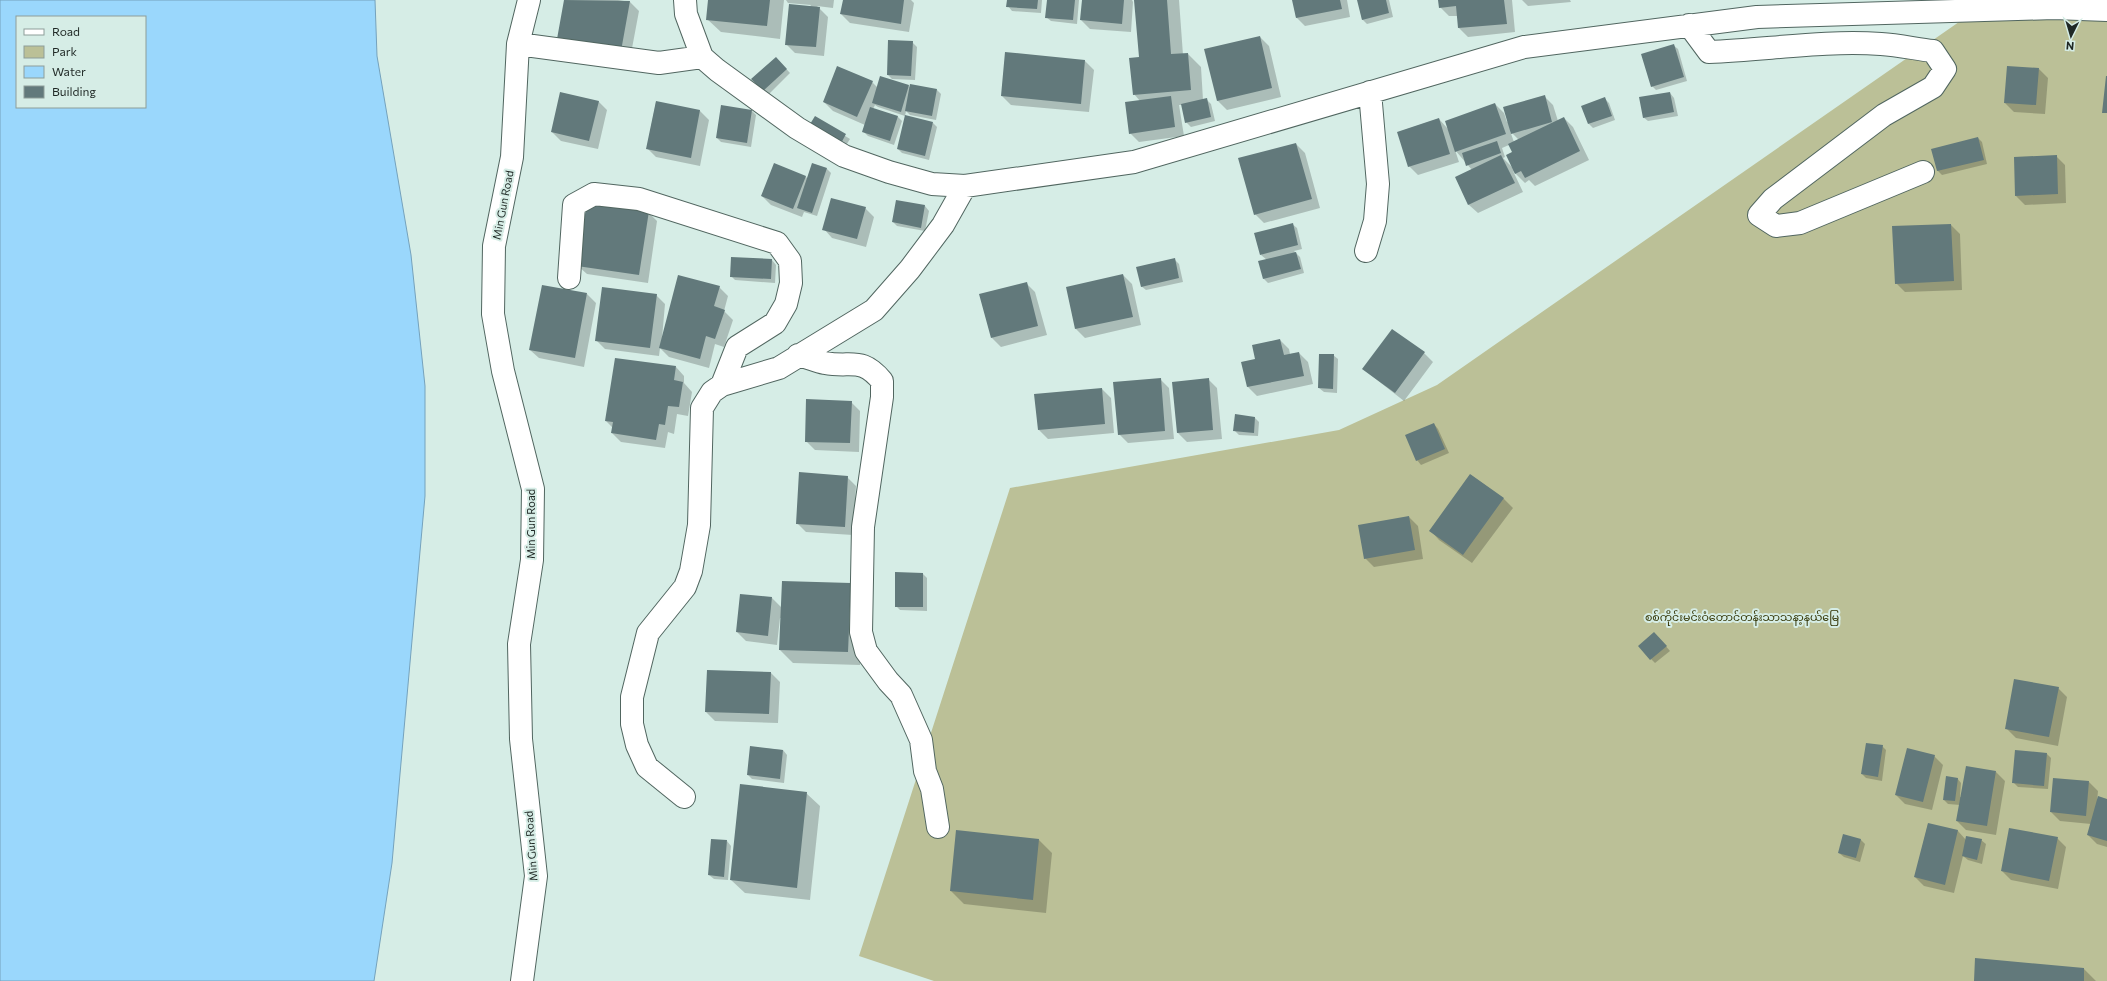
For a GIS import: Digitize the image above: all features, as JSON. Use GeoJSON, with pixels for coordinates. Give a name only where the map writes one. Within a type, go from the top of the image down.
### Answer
{"type":"FeatureCollection","features":[{"type":"Feature","properties":{"kind":"street","name":"Min Gun Road"},"geometry":{"type":"LineString","coordinates":[[522,981],[536,876],[521,740],[519,644],[532,560],[533,489],[503,371],[493,314],[494,246],[512,157],[518,44],[529,0]]}},
{"type":"Feature","properties":{"kind":"street"},"geometry":{"type":"LineString","coordinates":[[686,0],[686,14],[702,57],[717,70],[797,128],[844,156],[889,172],[932,184],[965,186],[1134,162],[1524,47],[1689,25],[1757,9],[2054,8],[2107,10]]}},
{"type":"Feature","properties":{"kind":"street"},"geometry":{"type":"LineString","coordinates":[[1689,25],[1709,52],[1756,50],[1822,44],[1881,44],[1933,51],[1945,69],[1933,87],[1884,115],[1773,199],[1759,215],[1776,226],[1800,223],[1923,172]]}},
{"type":"Feature","properties":{"kind":"street"},"geometry":{"type":"LineString","coordinates":[[518,44],[659,63],[702,57]]}},
{"type":"Feature","properties":{"kind":"street"},"geometry":{"type":"LineString","coordinates":[[1366,251],[1375,221],[1378,184],[1370,92]]}},
{"type":"Feature","properties":{"kind":"street"},"geometry":{"type":"LineString","coordinates":[[684,797],[647,767],[637,745],[632,724],[632,696],[648,633],[685,587],[691,571],[699,525],[702,408],[712,392],[722,385],[779,368],[874,310],[910,269],[943,225],[965,186]]}},
{"type":"Feature","properties":{"kind":"street"},"geometry":{"type":"LineString","coordinates":[[569,278],[574,205],[594,194],[639,199],[777,243],[790,261],[791,283],[786,304],[775,324],[737,347],[722,385]]}},
{"type":"Feature","properties":{"kind":"street"},"geometry":{"type":"LineString","coordinates":[[798,355],[826,363],[860,364],[872,370],[882,381],[882,397],[863,527],[862,632],[866,651],[888,681],[901,695],[921,740],[925,771],[932,789],[938,826]]}},
{"type":"Feature","properties":{"kind":"green space","name":"စစ်ကိုင်းမင်းဝံတောင်တန်းသာသနာ့နယ်မြေ"},"geometry":{"type":"Polygon","coordinates":[[[2107,0],[2107,981],[934,981],[859,956],[1010,488],[1339,430],[1437,385],[1969,15],[2107,0]]]}},
{"type":"Feature","properties":{"kind":"water"},"geometry":{"type":"Polygon","coordinates":[[[0,0],[375,0],[377,56],[411,255],[425,386],[425,496],[392,863],[374,981],[0,981],[0,0]]]}},
{"type":"Feature","properties":{"kind":"building"},"geometry":{"type":"Polygon","coordinates":[[[564,0],[630,1],[621,51],[557,39],[564,0]]]}},
{"type":"Feature","properties":{"kind":"building"},"geometry":{"type":"Polygon","coordinates":[[[708,0],[770,0],[767,26],[706,20],[708,0]]]}},
{"type":"Feature","properties":{"kind":"building"},"geometry":{"type":"Polygon","coordinates":[[[843,0],[904,0],[901,24],[840,14],[843,0]]]}},
{"type":"Feature","properties":{"kind":"building"},"geometry":{"type":"Polygon","coordinates":[[[1007,0],[1038,0],[1037,9],[1006,7],[1007,0]]]}},
{"type":"Feature","properties":{"kind":"building"},"geometry":{"type":"Polygon","coordinates":[[[1047,0],[1075,0],[1073,20],[1045,18],[1047,0]]]}},
{"type":"Feature","properties":{"kind":"building"},"geometry":{"type":"Polygon","coordinates":[[[1082,0],[1124,0],[1122,24],[1080,20],[1082,0]]]}},
{"type":"Feature","properties":{"kind":"building"},"geometry":{"type":"Polygon","coordinates":[[[1134,0],[1167,0],[1171,54],[1188,53],[1191,90],[1133,95],[1129,58],[1139,57],[1134,0]]]}},
{"type":"Feature","properties":{"kind":"building"},"geometry":{"type":"Polygon","coordinates":[[[1292,0],[1340,0],[1342,9],[1296,18],[1292,0]]]}},
{"type":"Feature","properties":{"kind":"building"},"geometry":{"type":"Polygon","coordinates":[[[1357,0],[1386,0],[1389,13],[1362,20],[1357,0]]]}},
{"type":"Feature","properties":{"kind":"building"},"geometry":{"type":"Polygon","coordinates":[[[1438,0],[1504,0],[1507,24],[1458,28],[1456,6],[1439,8],[1438,0]]]}},
{"type":"Feature","properties":{"kind":"building"},"geometry":{"type":"Polygon","coordinates":[[[789,4],[820,7],[816,47],[785,45],[789,4]]]}},
{"type":"Feature","properties":{"kind":"building"},"geometry":{"type":"Polygon","coordinates":[[[1260,36],[1272,88],[1217,101],[1204,49],[1260,36]]]}},
{"type":"Feature","properties":{"kind":"building"},"geometry":{"type":"Polygon","coordinates":[[[888,40],[913,41],[911,76],[887,75],[888,40]]]}},
{"type":"Feature","properties":{"kind":"building"},"geometry":{"type":"Polygon","coordinates":[[[1674,44],[1684,77],[1651,87],[1641,54],[1674,44]]]}},
{"type":"Feature","properties":{"kind":"building"},"geometry":{"type":"Polygon","coordinates":[[[1005,52],[1085,60],[1081,104],[1001,96],[1005,52]]]}},
{"type":"Feature","properties":{"kind":"building"},"geometry":{"type":"Polygon","coordinates":[[[776,57],[787,69],[763,91],[751,79],[776,57]]]}},
{"type":"Feature","properties":{"kind":"building"},"geometry":{"type":"Polygon","coordinates":[[[837,66],[873,81],[857,117],[823,102],[837,66]]]}},
{"type":"Feature","properties":{"kind":"building"},"geometry":{"type":"Polygon","coordinates":[[[2007,66],[2039,68],[2036,105],[2004,103],[2007,66]]]}},
{"type":"Feature","properties":{"kind":"building"},"geometry":{"type":"Polygon","coordinates":[[[880,76],[909,85],[901,112],[872,103],[880,76]]]}},
{"type":"Feature","properties":{"kind":"building"},"geometry":{"type":"Polygon","coordinates":[[[2106,76],[2107,113],[2102,113],[2106,76]]]}},
{"type":"Feature","properties":{"kind":"building"},"geometry":{"type":"Polygon","coordinates":[[[910,84],[937,89],[932,116],[905,111],[910,84]]]}},
{"type":"Feature","properties":{"kind":"building"},"geometry":{"type":"Polygon","coordinates":[[[560,92],[599,101],[589,141],[551,132],[560,92]]]}},
{"type":"Feature","properties":{"kind":"building"},"geometry":{"type":"Polygon","coordinates":[[[1670,92],[1674,112],[1643,118],[1639,97],[1670,92]]]}},
{"type":"Feature","properties":{"kind":"building"},"geometry":{"type":"Polygon","coordinates":[[[1545,95],[1552,122],[1511,134],[1503,107],[1545,95]]]}},
{"type":"Feature","properties":{"kind":"building"},"geometry":{"type":"Polygon","coordinates":[[[1171,96],[1175,127],[1129,134],[1125,102],[1171,96]]]}},
{"type":"Feature","properties":{"kind":"building"},"geometry":{"type":"Polygon","coordinates":[[[1605,97],[1612,116],[1588,124],[1581,106],[1605,97]]]}},
{"type":"Feature","properties":{"kind":"building"},"geometry":{"type":"Polygon","coordinates":[[[1207,98],[1211,117],[1185,123],[1181,104],[1207,98]]]}},
{"type":"Feature","properties":{"kind":"building"},"geometry":{"type":"Polygon","coordinates":[[[656,101],[700,110],[691,158],[646,149],[656,101]]]}},
{"type":"Feature","properties":{"kind":"building"},"geometry":{"type":"Polygon","coordinates":[[[1495,103],[1506,134],[1455,152],[1445,121],[1495,103]]]}},
{"type":"Feature","properties":{"kind":"building"},"geometry":{"type":"Polygon","coordinates":[[[721,105],[752,110],[747,143],[716,138],[721,105]]]}},
{"type":"Feature","properties":{"kind":"building"},"geometry":{"type":"Polygon","coordinates":[[[870,107],[898,116],[890,141],[862,132],[870,107]]]}},
{"type":"Feature","properties":{"kind":"building"},"geometry":{"type":"Polygon","coordinates":[[[905,115],[933,122],[925,156],[897,149],[905,115]]]}},
{"type":"Feature","properties":{"kind":"building"},"geometry":{"type":"Polygon","coordinates":[[[815,116],[846,134],[839,147],[807,129],[815,116]]]}},
{"type":"Feature","properties":{"kind":"building"},"geometry":{"type":"Polygon","coordinates":[[[1564,117],[1580,151],[1525,178],[1521,171],[1515,174],[1506,155],[1512,152],[1508,144],[1564,117]]]}},
{"type":"Feature","properties":{"kind":"building"},"geometry":{"type":"Polygon","coordinates":[[[1439,118],[1450,154],[1408,167],[1397,132],[1439,118]]]}},
{"type":"Feature","properties":{"kind":"building"},"geometry":{"type":"Polygon","coordinates":[[[1978,137],[1984,160],[1937,171],[1931,149],[1978,137]]]}},
{"type":"Feature","properties":{"kind":"building"},"geometry":{"type":"Polygon","coordinates":[[[1497,141],[1501,153],[1466,166],[1462,153],[1497,141]]]}},
{"type":"Feature","properties":{"kind":"building"},"geometry":{"type":"Polygon","coordinates":[[[1296,143],[1312,199],[1254,215],[1238,158],[1296,143]]]}},
{"type":"Feature","properties":{"kind":"building"},"geometry":{"type":"Polygon","coordinates":[[[1501,155],[1515,183],[1468,205],[1455,177],[1501,155]]]}},
{"type":"Feature","properties":{"kind":"building"},"geometry":{"type":"Polygon","coordinates":[[[2057,155],[2058,194],[2015,196],[2014,157],[2057,155]]]}},
{"type":"Feature","properties":{"kind":"building"},"geometry":{"type":"Polygon","coordinates":[[[774,163],[806,176],[793,209],[761,196],[774,163]]]}},
{"type":"Feature","properties":{"kind":"building"},"geometry":{"type":"Polygon","coordinates":[[[812,163],[827,168],[812,213],[797,208],[812,163]]]}},
{"type":"Feature","properties":{"kind":"building"},"geometry":{"type":"Polygon","coordinates":[[[831,198],[866,207],[857,239],[822,230],[831,198]]]}},
{"type":"Feature","properties":{"kind":"building"},"geometry":{"type":"Polygon","coordinates":[[[896,200],[925,205],[921,228],[892,222],[896,200]]]}},
{"type":"Feature","properties":{"kind":"building"},"geometry":{"type":"Polygon","coordinates":[[[587,202],[649,211],[639,275],[577,266],[587,202]]]}},
{"type":"Feature","properties":{"kind":"building"},"geometry":{"type":"Polygon","coordinates":[[[1293,223],[1298,245],[1260,255],[1254,233],[1293,223]]]}},
{"type":"Feature","properties":{"kind":"building"},"geometry":{"type":"Polygon","coordinates":[[[1951,224],[1954,281],[1895,284],[1892,226],[1951,224]]]}},
{"type":"Feature","properties":{"kind":"building"},"geometry":{"type":"Polygon","coordinates":[[[1296,252],[1301,269],[1263,279],[1258,261],[1296,252]]]}},
{"type":"Feature","properties":{"kind":"building"},"geometry":{"type":"Polygon","coordinates":[[[731,257],[772,259],[771,279],[730,277],[731,257]]]}},
{"type":"Feature","properties":{"kind":"building"},"geometry":{"type":"Polygon","coordinates":[[[1175,258],[1179,278],[1141,287],[1136,267],[1175,258]]]}},
{"type":"Feature","properties":{"kind":"building"},"geometry":{"type":"Polygon","coordinates":[[[1123,274],[1133,317],[1075,329],[1066,287],[1123,274]]]}},
{"type":"Feature","properties":{"kind":"building"},"geometry":{"type":"Polygon","coordinates":[[[678,275],[720,286],[714,306],[725,310],[715,339],[706,336],[700,359],[659,348],[678,275]]]}},
{"type":"Feature","properties":{"kind":"building"},"geometry":{"type":"Polygon","coordinates":[[[1027,282],[1038,326],[991,338],[979,294],[1027,282]]]}},
{"type":"Feature","properties":{"kind":"building"},"geometry":{"type":"Polygon","coordinates":[[[542,285],[587,293],[575,358],[529,350],[542,285]]]}},
{"type":"Feature","properties":{"kind":"building"},"geometry":{"type":"Polygon","coordinates":[[[602,287],[657,294],[650,348],[595,341],[602,287]]]}},
{"type":"Feature","properties":{"kind":"building"},"geometry":{"type":"Polygon","coordinates":[[[1392,329],[1425,352],[1395,393],[1362,369],[1392,329]]]}},
{"type":"Feature","properties":{"kind":"building"},"geometry":{"type":"Polygon","coordinates":[[[1280,339],[1284,355],[1299,352],[1304,376],[1247,387],[1241,362],[1255,359],[1252,345],[1280,339]]]}},
{"type":"Feature","properties":{"kind":"building"},"geometry":{"type":"Polygon","coordinates":[[[1319,354],[1334,354],[1333,389],[1318,388],[1319,354]]]}},
{"type":"Feature","properties":{"kind":"building"},"geometry":{"type":"Polygon","coordinates":[[[615,358],[676,366],[674,380],[683,382],[679,407],[668,406],[665,425],[659,424],[656,440],[611,433],[613,422],[605,421],[615,358]]]}},
{"type":"Feature","properties":{"kind":"building"},"geometry":{"type":"Polygon","coordinates":[[[1161,378],[1165,431],[1118,435],[1113,382],[1161,378]]]}},
{"type":"Feature","properties":{"kind":"building"},"geometry":{"type":"Polygon","coordinates":[[[1209,378],[1213,430],[1177,433],[1172,382],[1209,378]]]}},
{"type":"Feature","properties":{"kind":"building"},"geometry":{"type":"Polygon","coordinates":[[[1102,388],[1105,424],[1038,430],[1034,394],[1102,388]]]}},
{"type":"Feature","properties":{"kind":"building"},"geometry":{"type":"Polygon","coordinates":[[[806,399],[852,401],[850,443],[805,442],[806,399]]]}},
{"type":"Feature","properties":{"kind":"building"},"geometry":{"type":"Polygon","coordinates":[[[1235,414],[1255,417],[1254,433],[1233,431],[1235,414]]]}},
{"type":"Feature","properties":{"kind":"building"},"geometry":{"type":"Polygon","coordinates":[[[1434,423],[1445,449],[1416,461],[1405,435],[1434,423]]]}},
{"type":"Feature","properties":{"kind":"building"},"geometry":{"type":"Polygon","coordinates":[[[799,472],[848,476],[845,527],[796,524],[799,472]]]}},
{"type":"Feature","properties":{"kind":"building"},"geometry":{"type":"Polygon","coordinates":[[[1470,474],[1504,498],[1463,555],[1429,531],[1470,474]]]}},
{"type":"Feature","properties":{"kind":"building"},"geometry":{"type":"Polygon","coordinates":[[[1409,516],[1415,550],[1364,559],[1358,525],[1409,516]]]}},
{"type":"Feature","properties":{"kind":"building"},"geometry":{"type":"Polygon","coordinates":[[[895,572],[923,573],[923,607],[895,607],[895,572]]]}},
{"type":"Feature","properties":{"kind":"building"},"geometry":{"type":"Polygon","coordinates":[[[782,581],[851,583],[848,652],[779,650],[782,581]]]}},
{"type":"Feature","properties":{"kind":"building"},"geometry":{"type":"Polygon","coordinates":[[[740,594],[772,597],[768,636],[736,632],[740,594]]]}},
{"type":"Feature","properties":{"kind":"building"},"geometry":{"type":"Polygon","coordinates":[[[1654,632],[1667,646],[1650,660],[1638,646],[1654,632]]]}},
{"type":"Feature","properties":{"kind":"building"},"geometry":{"type":"Polygon","coordinates":[[[707,670],[771,672],[769,714],[705,712],[707,670]]]}},
{"type":"Feature","properties":{"kind":"building"},"geometry":{"type":"Polygon","coordinates":[[[2014,679],[2059,687],[2049,737],[2005,729],[2014,679]]]}},
{"type":"Feature","properties":{"kind":"building"},"geometry":{"type":"Polygon","coordinates":[[[1866,743],[1883,745],[1878,777],[1861,774],[1866,743]]]}},
{"type":"Feature","properties":{"kind":"building"},"geometry":{"type":"Polygon","coordinates":[[[750,746],[783,750],[780,779],[747,775],[750,746]]]}},
{"type":"Feature","properties":{"kind":"building"},"geometry":{"type":"Polygon","coordinates":[[[1907,748],[1935,755],[1923,802],[1895,795],[1907,748]]]}},
{"type":"Feature","properties":{"kind":"building"},"geometry":{"type":"Polygon","coordinates":[[[2015,750],[2047,753],[2044,786],[2012,783],[2015,750]]]}},
{"type":"Feature","properties":{"kind":"building"},"geometry":{"type":"Polygon","coordinates":[[[1966,766],[1996,771],[1987,826],[1956,821],[1966,766]]]}},
{"type":"Feature","properties":{"kind":"building"},"geometry":{"type":"Polygon","coordinates":[[[1946,776],[1958,778],[1955,801],[1943,800],[1946,776]]]}},
{"type":"Feature","properties":{"kind":"building"},"geometry":{"type":"Polygon","coordinates":[[[2053,778],[2089,781],[2086,816],[2050,812],[2053,778]]]}},
{"type":"Feature","properties":{"kind":"building"},"geometry":{"type":"Polygon","coordinates":[[[740,784],[807,792],[797,888],[730,880],[740,784]]]}},
{"type":"Feature","properties":{"kind":"building"},"geometry":{"type":"Polygon","coordinates":[[[2098,796],[2107,799],[2107,841],[2087,835],[2098,796]]]}},
{"type":"Feature","properties":{"kind":"building"},"geometry":{"type":"Polygon","coordinates":[[[1928,823],[1958,830],[1945,885],[1914,877],[1928,823]]]}},
{"type":"Feature","properties":{"kind":"building"},"geometry":{"type":"Polygon","coordinates":[[[2009,828],[2058,837],[2049,881],[2001,871],[2009,828]]]}},
{"type":"Feature","properties":{"kind":"building"},"geometry":{"type":"Polygon","coordinates":[[[956,830],[1039,839],[1033,900],[950,891],[956,830]]]}},
{"type":"Feature","properties":{"kind":"building"},"geometry":{"type":"Polygon","coordinates":[[[1843,834],[1861,839],[1856,858],[1838,853],[1843,834]]]}},
{"type":"Feature","properties":{"kind":"building"},"geometry":{"type":"Polygon","coordinates":[[[1966,836],[1982,839],[1977,860],[1962,856],[1966,836]]]}},
{"type":"Feature","properties":{"kind":"building"},"geometry":{"type":"Polygon","coordinates":[[[711,839],[727,840],[724,877],[708,875],[711,839]]]}},
{"type":"Feature","properties":{"kind":"building"},"geometry":{"type":"Polygon","coordinates":[[[1975,958],[2084,968],[2084,981],[1974,981],[1975,958]]]}}]}
